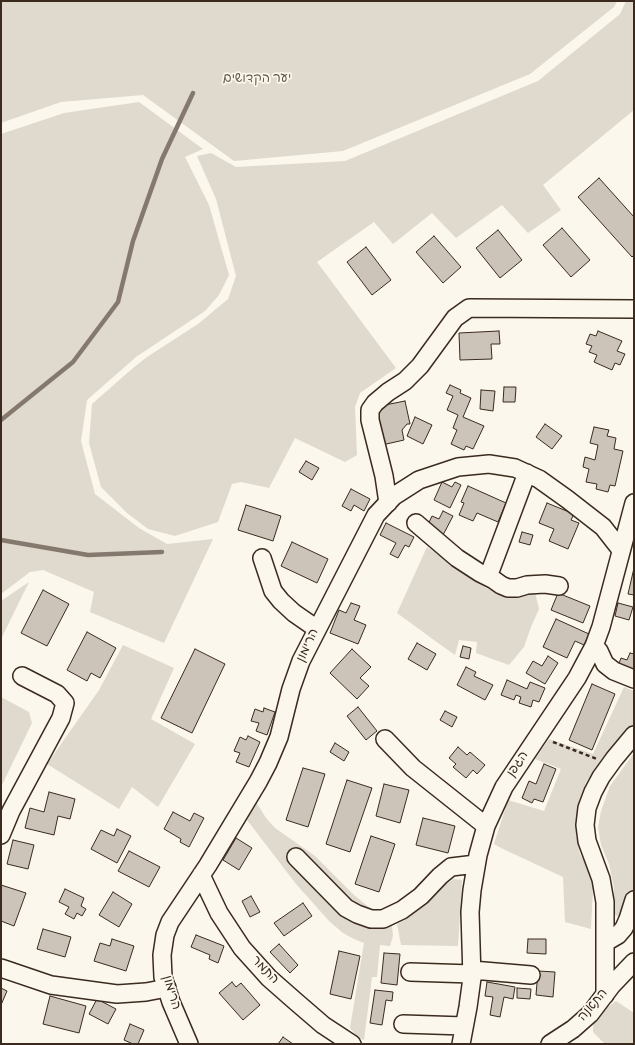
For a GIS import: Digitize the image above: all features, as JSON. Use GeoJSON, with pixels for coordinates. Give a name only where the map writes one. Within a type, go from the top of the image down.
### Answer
{"type":"FeatureCollection","features":[{"type":"Feature","properties":{"kind":"street"},"geometry":{"type":"LineString","coordinates":[[388,502],[384,476],[370,420],[370,410],[375,403],[405,381],[420,366],[455,318],[469,308],[634,309]]}},
{"type":"Feature","properties":{"kind":"street","name":"הרימון"},"geometry":{"type":"LineString","coordinates":[[189,1044],[171,1002],[163,977],[162,955],[170,922],[201,875],[268,763],[279,737],[291,689],[301,661],[376,515],[394,496],[419,480],[458,467],[489,464],[515,468],[539,479],[603,526],[621,550]]}},
{"type":"Feature","properties":{"kind":"street"},"geometry":{"type":"LineString","coordinates":[[488,577],[527,474]]}},
{"type":"Feature","properties":{"kind":"street","name":"הגפן"},"geometry":{"type":"LineString","coordinates":[[461,1044],[468,1007],[472,972],[470,912],[472,890],[476,864],[486,826],[504,787],[578,678],[594,646],[601,627],[634,502]]}},
{"type":"Feature","properties":{"kind":"street"},"geometry":{"type":"LineString","coordinates":[[416,523],[457,558],[501,585],[508,588],[545,584],[559,586]]}},
{"type":"Feature","properties":{"kind":"street"},"geometry":{"type":"LineString","coordinates":[[262,558],[273,591],[294,613],[317,629]]}},
{"type":"Feature","properties":{"kind":"street"},"geometry":{"type":"LineString","coordinates":[[594,646],[599,651],[606,664],[614,670],[634,679]]}},
{"type":"Feature","properties":{"kind":"street"},"geometry":{"type":"LineString","coordinates":[[1,835],[11,811],[61,718],[65,703],[57,694],[22,676]]}},
{"type":"Feature","properties":{"kind":"street"},"geometry":{"type":"LineString","coordinates":[[605,995],[605,902],[601,879],[587,842],[585,825],[587,808],[601,777],[634,735]]}},
{"type":"Feature","properties":{"kind":"street"},"geometry":{"type":"LineString","coordinates":[[385,739],[412,768],[486,826]]}},
{"type":"Feature","properties":{"kind":"street"},"geometry":{"type":"LineString","coordinates":[[296,857],[346,908],[356,914],[371,919],[383,919],[402,910],[421,896],[451,867],[476,864]]}},
{"type":"Feature","properties":{"kind":"street","name":"התמר"},"geometry":{"type":"LineString","coordinates":[[201,875],[220,913],[242,948],[269,978],[323,1025],[352,1044]]}},
{"type":"Feature","properties":{"kind":"street"},"geometry":{"type":"LineString","coordinates":[[606,942],[618,935],[624,928],[634,900]]}},
{"type":"Feature","properties":{"kind":"street","name":"התאנה"},"geometry":{"type":"LineString","coordinates":[[550,1044],[573,1029],[590,1014],[612,985],[634,962]]}},
{"type":"Feature","properties":{"kind":"street"},"geometry":{"type":"LineString","coordinates":[[1,968],[51,985],[117,994],[146,992],[167,988]]}},
{"type":"Feature","properties":{"kind":"street"},"geometry":{"type":"LineString","coordinates":[[410,972],[472,972],[531,975]]}},
{"type":"Feature","properties":{"kind":"street"},"geometry":{"type":"LineString","coordinates":[[403,1024],[464,1026]]}},
{"type":"Feature","properties":{"kind":"path"},"geometry":{"type":"LineString","coordinates":[[538,736],[610,764]]}},
{"type":"Feature","properties":{"kind":"green space","name":"יער הקדושים"},"geometry":{"type":"Polygon","coordinates":[[[1,1],[617,1],[614,7],[530,74],[343,151],[234,161],[143,95],[61,102],[1,123],[1,1]]]}},
{"type":"Feature","properties":{"kind":"green space"},"geometry":{"type":"Polygon","coordinates":[[[626,1],[634,1],[634,110],[543,185],[561,210],[528,233],[502,205],[456,238],[432,213],[393,244],[374,222],[317,262],[396,368],[360,393],[355,407],[357,455],[345,462],[295,438],[269,488],[241,482],[232,484],[218,522],[175,536],[148,529],[127,513],[101,487],[89,443],[92,404],[147,357],[198,324],[228,299],[236,276],[216,199],[197,156],[211,153],[236,167],[345,161],[538,81],[620,14],[626,1]]]}},
{"type":"Feature","properties":{"kind":"green space"},"geometry":{"type":"Polygon","coordinates":[[[139,102],[203,149],[185,157],[209,205],[229,275],[219,295],[205,311],[136,357],[87,400],[81,441],[95,494],[139,528],[167,544],[213,539],[164,643],[90,612],[94,592],[43,570],[30,572],[1,594],[1,134],[64,113],[139,102]]]}},
{"type":"Feature","properties":{"kind":"green space"},"geometry":{"type":"Polygon","coordinates":[[[427,547],[486,588],[505,595],[535,592],[539,609],[524,647],[509,665],[476,653],[477,642],[459,640],[455,655],[397,613],[427,547]]]}},
{"type":"Feature","properties":{"kind":"green space"},"geometry":{"type":"Polygon","coordinates":[[[29,582],[1,639],[1,601],[29,582]]]}},
{"type":"Feature","properties":{"kind":"green space"},"geometry":{"type":"Polygon","coordinates":[[[123,645],[174,668],[151,719],[195,744],[158,807],[132,787],[119,809],[47,764],[99,690],[123,645]]]}},
{"type":"Feature","properties":{"kind":"green space"},"geometry":{"type":"Polygon","coordinates":[[[624,687],[634,691],[634,726],[626,732],[601,761],[586,782],[579,801],[576,821],[576,836],[580,854],[591,870],[593,887],[591,929],[565,922],[563,877],[494,844],[508,800],[544,811],[561,769],[535,759],[549,739],[593,754],[624,687]]]}},
{"type":"Feature","properties":{"kind":"green space"},"geometry":{"type":"Polygon","coordinates":[[[1,697],[29,712],[32,723],[1,787],[1,697]]]}},
{"type":"Feature","properties":{"kind":"green space"},"geometry":{"type":"Polygon","coordinates":[[[634,753],[634,887],[623,919],[613,914],[614,888],[609,864],[601,845],[598,827],[601,811],[610,786],[634,753]]]}},
{"type":"Feature","properties":{"kind":"green space"},"geometry":{"type":"Polygon","coordinates":[[[256,802],[266,818],[275,828],[315,856],[354,895],[392,926],[393,936],[390,946],[380,945],[377,977],[372,977],[364,1040],[359,1038],[350,1028],[364,943],[343,933],[329,921],[296,884],[244,816],[256,802]]]}},
{"type":"Feature","properties":{"kind":"green space"},"geometry":{"type":"Polygon","coordinates":[[[454,879],[462,880],[458,946],[401,945],[397,924],[405,920],[446,884],[454,879]]]}},
{"type":"Feature","properties":{"kind":"green space"},"geometry":{"type":"Polygon","coordinates":[[[616,1001],[634,1013],[634,1044],[605,1044],[593,1032],[593,1018],[616,1001]]]}},
{"type":"Feature","properties":{"kind":"building"},"geometry":{"type":"Polygon","coordinates":[[[599,178],[634,217],[634,255],[632,257],[578,197],[599,178]]]}},
{"type":"Feature","properties":{"kind":"building"},"geometry":{"type":"Polygon","coordinates":[[[562,228],[590,260],[571,277],[543,245],[562,228]]]}},
{"type":"Feature","properties":{"kind":"building"},"geometry":{"type":"Polygon","coordinates":[[[498,230],[522,260],[500,278],[476,248],[498,230]]]}},
{"type":"Feature","properties":{"kind":"building"},"geometry":{"type":"Polygon","coordinates":[[[434,236],[461,267],[443,283],[416,252],[434,236]]]}},
{"type":"Feature","properties":{"kind":"building"},"geometry":{"type":"Polygon","coordinates":[[[366,247],[391,280],[372,295],[347,262],[366,247]]]}},
{"type":"Feature","properties":{"kind":"building"},"geometry":{"type":"Polygon","coordinates":[[[499,331],[500,344],[491,344],[492,359],[460,360],[459,333],[499,331]]]}},
{"type":"Feature","properties":{"kind":"building"},"geometry":{"type":"Polygon","coordinates":[[[598,331],[622,341],[617,351],[625,354],[620,365],[615,363],[612,370],[594,362],[597,355],[589,352],[592,346],[586,344],[590,334],[596,336],[598,331]]]}},
{"type":"Feature","properties":{"kind":"building"},"geometry":{"type":"Polygon","coordinates":[[[450,385],[461,390],[460,393],[471,398],[463,417],[484,426],[473,449],[466,446],[464,450],[451,444],[457,430],[453,428],[458,415],[447,410],[453,396],[446,393],[450,385]]]}},
{"type":"Feature","properties":{"kind":"building"},"geometry":{"type":"Polygon","coordinates":[[[504,387],[516,387],[515,402],[503,402],[504,387]]]}},
{"type":"Feature","properties":{"kind":"building"},"geometry":{"type":"Polygon","coordinates":[[[481,390],[495,391],[493,411],[480,409],[481,390]]]}},
{"type":"Feature","properties":{"kind":"building"},"geometry":{"type":"Polygon","coordinates":[[[405,401],[410,424],[407,424],[402,430],[404,440],[382,445],[375,407],[405,401]]]}},
{"type":"Feature","properties":{"kind":"building"},"geometry":{"type":"Polygon","coordinates":[[[415,417],[432,425],[423,444],[407,436],[415,417]]]}},
{"type":"Feature","properties":{"kind":"building"},"geometry":{"type":"Polygon","coordinates":[[[545,424],[562,436],[552,449],[536,437],[545,424]]]}},
{"type":"Feature","properties":{"kind":"building"},"geometry":{"type":"Polygon","coordinates":[[[594,427],[609,430],[607,436],[616,438],[614,449],[623,451],[615,486],[610,485],[608,492],[596,489],[597,484],[586,482],[589,469],[583,467],[585,457],[595,460],[598,445],[590,443],[594,427]]]}},
{"type":"Feature","properties":{"kind":"building"},"geometry":{"type":"Polygon","coordinates":[[[306,461],[319,468],[312,480],[299,472],[306,461]]]}},
{"type":"Feature","properties":{"kind":"building"},"geometry":{"type":"Polygon","coordinates":[[[442,482],[452,487],[455,482],[461,485],[450,508],[434,500],[442,482]]]}},
{"type":"Feature","properties":{"kind":"building"},"geometry":{"type":"Polygon","coordinates":[[[468,486],[506,503],[498,522],[477,513],[473,521],[459,515],[464,503],[461,502],[468,486]]]}},
{"type":"Feature","properties":{"kind":"building"},"geometry":{"type":"Polygon","coordinates":[[[351,489],[370,499],[364,511],[354,505],[351,511],[342,506],[351,489]]]}},
{"type":"Feature","properties":{"kind":"building"},"geometry":{"type":"Polygon","coordinates":[[[547,503],[574,514],[571,520],[579,523],[568,549],[549,541],[554,529],[539,523],[547,503]]]}},
{"type":"Feature","properties":{"kind":"building"},"geometry":{"type":"Polygon","coordinates":[[[246,505],[281,516],[273,541],[238,530],[246,505]]]}},
{"type":"Feature","properties":{"kind":"building"},"geometry":{"type":"Polygon","coordinates":[[[443,511],[453,516],[443,535],[427,527],[432,516],[439,519],[443,511]]]}},
{"type":"Feature","properties":{"kind":"building"},"geometry":{"type":"Polygon","coordinates":[[[386,523],[414,537],[409,547],[405,545],[398,558],[390,554],[396,543],[380,535],[386,523]]]}},
{"type":"Feature","properties":{"kind":"building"},"geometry":{"type":"Polygon","coordinates":[[[522,532],[533,535],[530,545],[519,542],[522,532]]]}},
{"type":"Feature","properties":{"kind":"building"},"geometry":{"type":"Polygon","coordinates":[[[292,542],[328,559],[317,583],[281,566],[292,542]]]}},
{"type":"Feature","properties":{"kind":"building"},"geometry":{"type":"Polygon","coordinates":[[[634,568],[634,595],[628,594],[634,568]]]}},
{"type":"Feature","properties":{"kind":"building"},"geometry":{"type":"Polygon","coordinates":[[[43,590],[69,604],[47,646],[21,633],[43,590]]]}},
{"type":"Feature","properties":{"kind":"building"},"geometry":{"type":"Polygon","coordinates":[[[558,593],[590,606],[583,623],[551,610],[558,593]]]}},
{"type":"Feature","properties":{"kind":"building"},"geometry":{"type":"Polygon","coordinates":[[[351,603],[360,606],[354,620],[366,625],[358,644],[330,633],[339,610],[346,613],[351,603]]]}},
{"type":"Feature","properties":{"kind":"building"},"geometry":{"type":"Polygon","coordinates":[[[618,603],[633,607],[629,620],[615,616],[618,603]]]}},
{"type":"Feature","properties":{"kind":"building"},"geometry":{"type":"Polygon","coordinates":[[[556,619],[589,634],[584,645],[575,641],[567,658],[543,647],[556,619]]]}},
{"type":"Feature","properties":{"kind":"building"},"geometry":{"type":"Polygon","coordinates":[[[87,632],[116,648],[100,678],[91,673],[87,681],[67,670],[87,632]]]}},
{"type":"Feature","properties":{"kind":"building"},"geometry":{"type":"Polygon","coordinates":[[[417,643],[436,654],[427,670],[408,659],[417,643]]]}},
{"type":"Feature","properties":{"kind":"building"},"geometry":{"type":"Polygon","coordinates":[[[463,646],[471,648],[469,659],[460,657],[463,646]]]}},
{"type":"Feature","properties":{"kind":"building"},"geometry":{"type":"Polygon","coordinates":[[[195,649],[225,664],[192,733],[161,718],[195,649]]]}},
{"type":"Feature","properties":{"kind":"building"},"geometry":{"type":"Polygon","coordinates":[[[352,649],[371,667],[360,678],[369,686],[357,699],[330,673],[352,649]]]}},
{"type":"Feature","properties":{"kind":"building"},"geometry":{"type":"Polygon","coordinates":[[[630,653],[634,654],[634,671],[618,666],[621,658],[627,660],[630,653]]]}},
{"type":"Feature","properties":{"kind":"building"},"geometry":{"type":"Polygon","coordinates":[[[548,656],[558,663],[545,684],[526,673],[533,661],[542,666],[548,656]]]}},
{"type":"Feature","properties":{"kind":"building"},"geometry":{"type":"Polygon","coordinates":[[[466,667],[476,672],[474,676],[493,685],[485,700],[457,685],[466,667]]]}},
{"type":"Feature","properties":{"kind":"building"},"geometry":{"type":"Polygon","coordinates":[[[507,680],[527,689],[530,682],[545,688],[539,702],[533,700],[531,707],[519,703],[521,697],[516,695],[514,700],[501,695],[507,680]]]}},
{"type":"Feature","properties":{"kind":"building"},"geometry":{"type":"Polygon","coordinates":[[[592,684],[615,694],[592,750],[569,740],[592,684]]]}},
{"type":"Feature","properties":{"kind":"building"},"geometry":{"type":"Polygon","coordinates":[[[358,707],[377,731],[366,740],[347,716],[358,707]]]}},
{"type":"Feature","properties":{"kind":"building"},"geometry":{"type":"Polygon","coordinates":[[[264,708],[275,712],[267,735],[256,731],[259,723],[251,721],[255,709],[263,712],[264,708]]]}},
{"type":"Feature","properties":{"kind":"building"},"geometry":{"type":"Polygon","coordinates":[[[445,711],[457,717],[452,727],[440,720],[445,711]]]}},
{"type":"Feature","properties":{"kind":"building"},"geometry":{"type":"Polygon","coordinates":[[[248,736],[260,742],[249,767],[236,762],[240,753],[234,751],[240,737],[246,740],[248,736]]]}},
{"type":"Feature","properties":{"kind":"building"},"geometry":{"type":"Polygon","coordinates":[[[335,743],[349,752],[344,761],[330,752],[335,743]]]}},
{"type":"Feature","properties":{"kind":"building"},"geometry":{"type":"Polygon","coordinates":[[[458,747],[467,755],[470,752],[485,765],[477,774],[473,770],[466,778],[453,767],[456,764],[449,758],[458,747]]]}},
{"type":"Feature","properties":{"kind":"building"},"geometry":{"type":"Polygon","coordinates":[[[544,764],[556,769],[543,802],[534,799],[532,803],[522,798],[529,781],[536,784],[544,764]]]}},
{"type":"Feature","properties":{"kind":"building"},"geometry":{"type":"Polygon","coordinates":[[[303,768],[325,774],[308,827],[286,820],[303,768]]]}},
{"type":"Feature","properties":{"kind":"building"},"geometry":{"type":"Polygon","coordinates":[[[347,780],[372,788],[350,852],[326,844],[347,780]]]}},
{"type":"Feature","properties":{"kind":"building"},"geometry":{"type":"Polygon","coordinates":[[[384,784],[409,790],[400,823],[376,816],[384,784]]]}},
{"type":"Feature","properties":{"kind":"building"},"geometry":{"type":"Polygon","coordinates":[[[49,792],[75,799],[70,819],[58,816],[54,835],[25,828],[30,808],[44,812],[49,792]]]}},
{"type":"Feature","properties":{"kind":"building"},"geometry":{"type":"Polygon","coordinates":[[[173,812],[190,821],[194,813],[204,818],[189,847],[180,842],[181,839],[164,829],[173,812]]]}},
{"type":"Feature","properties":{"kind":"building"},"geometry":{"type":"Polygon","coordinates":[[[423,818],[455,826],[448,853],[416,845],[423,818]]]}},
{"type":"Feature","properties":{"kind":"building"},"geometry":{"type":"Polygon","coordinates":[[[117,829],[131,836],[117,863],[91,849],[101,830],[114,836],[117,829]]]}},
{"type":"Feature","properties":{"kind":"building"},"geometry":{"type":"Polygon","coordinates":[[[371,836],[395,844],[379,892],[355,884],[371,836]]]}},
{"type":"Feature","properties":{"kind":"building"},"geometry":{"type":"Polygon","coordinates":[[[236,838],[252,848],[239,870],[223,860],[236,838]]]}},
{"type":"Feature","properties":{"kind":"building"},"geometry":{"type":"Polygon","coordinates":[[[13,840],[34,845],[28,869],[7,864],[13,840]]]}},
{"type":"Feature","properties":{"kind":"building"},"geometry":{"type":"Polygon","coordinates":[[[129,851],[160,867],[149,887],[118,871],[129,851]]]}},
{"type":"Feature","properties":{"kind":"building"},"geometry":{"type":"Polygon","coordinates":[[[1,885],[26,893],[14,926],[1,921],[1,885]]]}},
{"type":"Feature","properties":{"kind":"building"},"geometry":{"type":"Polygon","coordinates":[[[65,889],[84,898],[81,906],[86,909],[82,916],[77,913],[74,919],[65,914],[69,907],[59,902],[65,889]]]}},
{"type":"Feature","properties":{"kind":"building"},"geometry":{"type":"Polygon","coordinates":[[[113,892],[132,904],[119,927],[99,915],[113,892]]]}},
{"type":"Feature","properties":{"kind":"building"},"geometry":{"type":"Polygon","coordinates":[[[251,896],[260,912],[250,917],[242,901],[251,896]]]}},
{"type":"Feature","properties":{"kind":"building"},"geometry":{"type":"Polygon","coordinates":[[[303,903],[312,916],[284,936],[274,923],[303,903]]]}},
{"type":"Feature","properties":{"kind":"building"},"geometry":{"type":"Polygon","coordinates":[[[43,929],[71,937],[65,957],[37,949],[43,929]]]}},
{"type":"Feature","properties":{"kind":"building"},"geometry":{"type":"Polygon","coordinates":[[[196,935],[224,946],[218,963],[209,959],[210,955],[191,947],[196,935]]]}},
{"type":"Feature","properties":{"kind":"building"},"geometry":{"type":"Polygon","coordinates":[[[112,939],[134,946],[126,971],[94,961],[100,943],[110,946],[112,939]]]}},
{"type":"Feature","properties":{"kind":"building"},"geometry":{"type":"Polygon","coordinates":[[[528,939],[546,939],[546,954],[527,953],[528,939]]]}},
{"type":"Feature","properties":{"kind":"building"},"geometry":{"type":"Polygon","coordinates":[[[279,944],[298,965],[290,973],[270,952],[279,944]]]}},
{"type":"Feature","properties":{"kind":"building"},"geometry":{"type":"Polygon","coordinates":[[[339,951],[360,956],[351,999],[330,994],[339,951]]]}},
{"type":"Feature","properties":{"kind":"building"},"geometry":{"type":"Polygon","coordinates":[[[384,953],[400,954],[397,985],[381,983],[384,953]]]}},
{"type":"Feature","properties":{"kind":"building"},"geometry":{"type":"Polygon","coordinates":[[[538,971],[555,972],[553,997],[536,995],[538,971]]]}},
{"type":"Feature","properties":{"kind":"building"},"geometry":{"type":"Polygon","coordinates":[[[232,982],[236,987],[241,983],[260,1005],[243,1020],[219,993],[232,982]]]}},
{"type":"Feature","properties":{"kind":"building"},"geometry":{"type":"Polygon","coordinates":[[[487,982],[515,987],[513,999],[504,997],[500,1017],[490,1015],[493,997],[485,996],[487,982]]]}},
{"type":"Feature","properties":{"kind":"building"},"geometry":{"type":"Polygon","coordinates":[[[1,988],[7,991],[1,1005],[1,988]]]}},
{"type":"Feature","properties":{"kind":"building"},"geometry":{"type":"Polygon","coordinates":[[[517,988],[531,989],[530,999],[517,998],[517,988]]]}},
{"type":"Feature","properties":{"kind":"building"},"geometry":{"type":"Polygon","coordinates":[[[375,990],[393,992],[392,1001],[386,1000],[382,1025],[370,1023],[375,990]]]}},
{"type":"Feature","properties":{"kind":"building"},"geometry":{"type":"Polygon","coordinates":[[[50,996],[86,1006],[79,1033],[43,1024],[50,996]]]}},
{"type":"Feature","properties":{"kind":"building"},"geometry":{"type":"Polygon","coordinates":[[[97,999],[116,1009],[108,1024],[89,1014],[97,999]]]}},
{"type":"Feature","properties":{"kind":"building"},"geometry":{"type":"Polygon","coordinates":[[[130,1024],[144,1030],[138,1044],[133,1044],[124,1040],[130,1024]]]}},
{"type":"Feature","properties":{"kind":"building"},"geometry":{"type":"Polygon","coordinates":[[[283,1037],[293,1044],[278,1044],[283,1037]]]}},
{"type":"Feature","properties":{"kind":"waterway"},"geometry":{"type":"LineString","coordinates":[[1,420],[73,362],[118,302],[133,241],[162,159],[193,93]]}},
{"type":"Feature","properties":{"kind":"waterway"},"geometry":{"type":"LineString","coordinates":[[1,540],[88,555],[162,552]]}}]}
